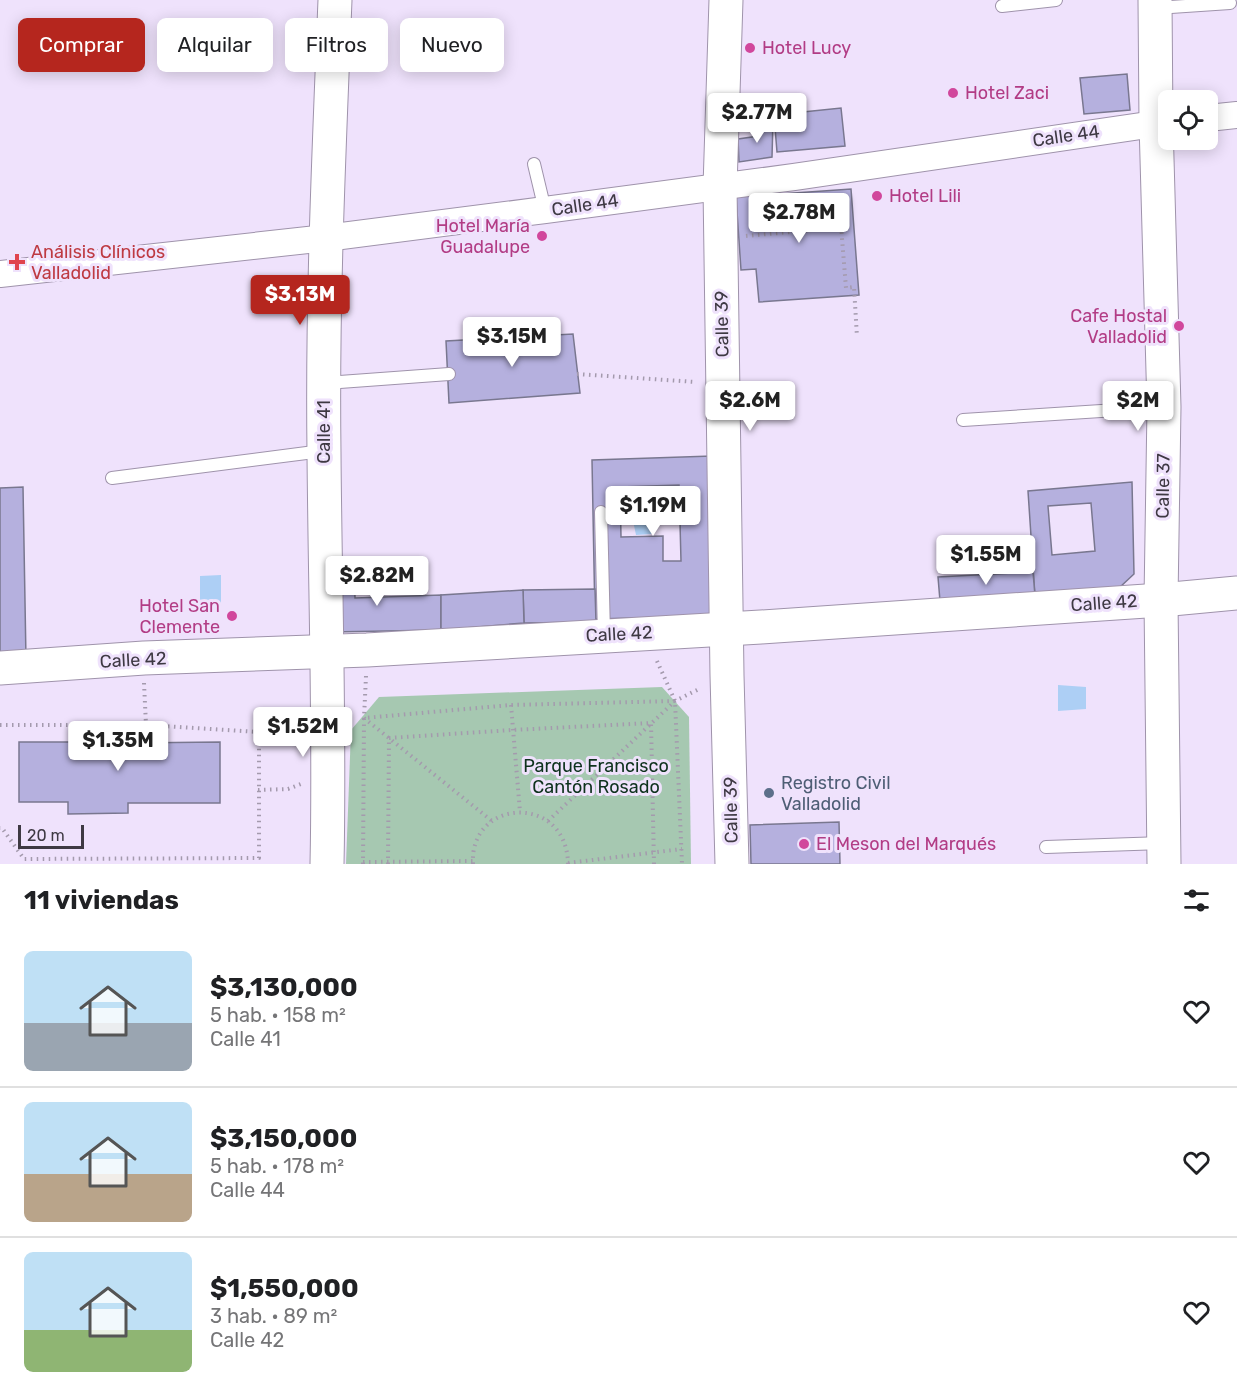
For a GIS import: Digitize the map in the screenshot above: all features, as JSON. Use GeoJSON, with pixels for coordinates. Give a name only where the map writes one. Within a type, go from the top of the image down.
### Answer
{"type":"FeatureCollection","features":[{"type":"Feature","properties":{"kind":"main road","name":"Calle 41"},"geometry":{"type":"LineString","coordinates":[[327,864],[329,773],[324,450],[326,238],[335,0]]}},
{"type":"Feature","properties":{"kind":"main road","name":"Calle 39"},"geometry":{"type":"LineString","coordinates":[[726,0],[720,187],[732,864]]}},
{"type":"Feature","properties":{"kind":"main road","name":"Calle 37"},"geometry":{"type":"LineString","coordinates":[[1155,4],[1160,90]]}},
{"type":"Feature","properties":{"kind":"main road","name":"Calle 37"},"geometry":{"type":"LineString","coordinates":[[1162,150],[1164,407],[1161,600],[1165,853]]}},
{"type":"Feature","properties":{"kind":"main road","name":"Calle 42"},"geometry":{"type":"LineString","coordinates":[[0,668],[144,658],[367,650],[1161,600],[1237,593]]}},
{"type":"Feature","properties":{"kind":"street"},"geometry":{"type":"LineString","coordinates":[[1218,117],[1237,115]]}},
{"type":"Feature","properties":{"kind":"street","name":"Calle 44"},"geometry":{"type":"LineString","coordinates":[[0,274],[326,238],[545,210],[794,177],[1158,123]]}},
{"type":"Feature","properties":{"kind":"lane"},"geometry":{"type":"LineString","coordinates":[[1002,6],[1056,0]]}},
{"type":"Feature","properties":{"kind":"lane"},"geometry":{"type":"LineString","coordinates":[[1155,4],[1230,3]]}},
{"type":"Feature","properties":{"kind":"lane"},"geometry":{"type":"LineString","coordinates":[[534,164],[545,210]]}},
{"type":"Feature","properties":{"kind":"lane"},"geometry":{"type":"LineString","coordinates":[[325,383],[449,374]]}},
{"type":"Feature","properties":{"kind":"lane"},"geometry":{"type":"LineString","coordinates":[[963,420],[1164,407]]}},
{"type":"Feature","properties":{"kind":"lane"},"geometry":{"type":"LineString","coordinates":[[112,478],[324,450]]}},
{"type":"Feature","properties":{"kind":"lane"},"geometry":{"type":"LineString","coordinates":[[601,512],[604,634]]}},
{"type":"Feature","properties":{"kind":"lane"},"geometry":{"type":"LineString","coordinates":[[1046,847],[1165,853]]}},
{"type":"Feature","properties":{"kind":"path"},"geometry":{"type":"LineString","coordinates":[[820,172],[824,229]]}},
{"type":"Feature","properties":{"kind":"path"},"geometry":{"type":"LineString","coordinates":[[794,177],[798,230]]}},
{"type":"Feature","properties":{"kind":"path"},"geometry":{"type":"LineString","coordinates":[[721,239],[841,226],[846,288],[854,287],[857,337]]}},
{"type":"Feature","properties":{"kind":"path"},"geometry":{"type":"LineString","coordinates":[[577,374],[723,384]]}},
{"type":"Feature","properties":{"kind":"path"},"geometry":{"type":"LineString","coordinates":[[645,633],[675,701],[682,864]]}},
{"type":"Feature","properties":{"kind":"path"},"geometry":{"type":"LineString","coordinates":[[367,650],[363,863],[473,863],[474,846],[481,832],[492,821],[505,814],[520,812],[535,814],[548,821],[560,832],[567,847],[568,863],[682,849]]}},
{"type":"Feature","properties":{"kind":"path"},"geometry":{"type":"LineString","coordinates":[[144,658],[146,724]]}},
{"type":"Feature","properties":{"kind":"path"},"geometry":{"type":"LineString","coordinates":[[364,718],[511,705],[675,701]]}},
{"type":"Feature","properties":{"kind":"path"},"geometry":{"type":"LineString","coordinates":[[548,821],[675,701]]}},
{"type":"Feature","properties":{"kind":"path"},"geometry":{"type":"LineString","coordinates":[[511,705],[520,812]]}},
{"type":"Feature","properties":{"kind":"path"},"geometry":{"type":"LineString","coordinates":[[364,718],[492,821]]}},
{"type":"Feature","properties":{"kind":"path"},"geometry":{"type":"LineString","coordinates":[[389,738],[651,723]]}},
{"type":"Feature","properties":{"kind":"path"},"geometry":{"type":"LineString","coordinates":[[651,723],[654,864]]}},
{"type":"Feature","properties":{"kind":"path"},"geometry":{"type":"LineString","coordinates":[[0,726],[146,724],[259,732],[259,858],[24,859],[0,828]]}},
{"type":"Feature","properties":{"kind":"path"},"geometry":{"type":"LineString","coordinates":[[388,863],[389,738]]}},
{"type":"Feature","properties":{"kind":"green space","name":"Parque Francisco Cantón Rosado"},"geometry":{"type":"Polygon","coordinates":[[[662,687],[689,717],[691,864],[346,864],[351,730],[379,697],[662,687]]]}},
{"type":"Feature","properties":{"kind":"water"},"geometry":{"type":"Polygon","coordinates":[[[641,507],[655,513],[656,524],[652,534],[636,535],[632,516],[641,507]]]}},
{"type":"Feature","properties":{"kind":"water"},"geometry":{"type":"Polygon","coordinates":[[[221,575],[221,604],[217,610],[207,612],[200,606],[200,576],[221,575]]]}},
{"type":"Feature","properties":{"kind":"water"},"geometry":{"type":"Polygon","coordinates":[[[1058,685],[1086,687],[1086,709],[1058,711],[1058,685]]]}},
{"type":"Feature","properties":{"kind":"building"},"geometry":{"type":"Polygon","coordinates":[[[1127,74],[1130,110],[1084,114],[1080,78],[1127,74]]]}},
{"type":"Feature","properties":{"kind":"building"},"geometry":{"type":"Polygon","coordinates":[[[841,108],[845,146],[777,152],[774,115],[841,108]]]}},
{"type":"Feature","properties":{"kind":"building"},"geometry":{"type":"Polygon","coordinates":[[[773,120],[772,157],[739,162],[738,139],[759,136],[760,121],[773,120]]]}},
{"type":"Feature","properties":{"kind":"building"},"geometry":{"type":"Polygon","coordinates":[[[851,189],[859,295],[759,302],[756,269],[741,270],[736,197],[851,189]]]}},
{"type":"Feature","properties":{"kind":"building"},"geometry":{"type":"Polygon","coordinates":[[[573,334],[580,393],[449,403],[446,341],[573,334]]]}},
{"type":"Feature","properties":{"kind":"building"},"geometry":{"type":"Polygon","coordinates":[[[712,456],[712,616],[595,619],[592,460],[712,456]],[[679,485],[620,487],[621,537],[663,536],[663,561],[681,561],[679,485]]]}},
{"type":"Feature","properties":{"kind":"building"},"geometry":{"type":"Polygon","coordinates":[[[1132,482],[1134,574],[1120,587],[1035,596],[1028,491],[1132,482]],[[1091,503],[1048,506],[1052,555],[1095,551],[1091,503]]]}},
{"type":"Feature","properties":{"kind":"building"},"geometry":{"type":"Polygon","coordinates":[[[23,487],[26,659],[0,660],[0,488],[23,487]]]}},
{"type":"Feature","properties":{"kind":"building"},"geometry":{"type":"Polygon","coordinates":[[[354,559],[355,598],[441,595],[441,630],[331,632],[329,560],[354,559]]]}},
{"type":"Feature","properties":{"kind":"building"},"geometry":{"type":"Polygon","coordinates":[[[1033,572],[1035,596],[940,601],[938,577],[1033,572]]]}},
{"type":"Feature","properties":{"kind":"building"},"geometry":{"type":"Polygon","coordinates":[[[595,589],[596,622],[524,623],[523,590],[595,589]]]}},
{"type":"Feature","properties":{"kind":"building"},"geometry":{"type":"Polygon","coordinates":[[[523,590],[524,623],[441,630],[441,595],[523,590]]]}},
{"type":"Feature","properties":{"kind":"building"},"geometry":{"type":"Polygon","coordinates":[[[128,730],[129,743],[220,742],[220,803],[128,803],[128,813],[68,814],[68,802],[19,802],[19,742],[70,742],[70,731],[128,730]]]}},
{"type":"Feature","properties":{"kind":"building"},"geometry":{"type":"Polygon","coordinates":[[[839,822],[840,864],[751,864],[750,825],[839,822]]]}},
{"type":"Feature","properties":{"kind":"place","name":"Hotel Lucy"},"geometry":{"type":"Point","coordinates":[750,48]}},
{"type":"Feature","properties":{"kind":"place","name":"Hotel Zaci"},"geometry":{"type":"Point","coordinates":[953,93]}},
{"type":"Feature","properties":{"kind":"place","name":"Hotel Lili"},"geometry":{"type":"Point","coordinates":[877,196]}},
{"type":"Feature","properties":{"kind":"place","name":"Hotel María Guadalupe"},"geometry":{"type":"Point","coordinates":[542,236]}},
{"type":"Feature","properties":{"kind":"place","name":"Análisis Clínicos Valladolid"},"geometry":{"type":"Point","coordinates":[17,262]}},
{"type":"Feature","properties":{"kind":"place","name":"Cafe Hostal Valladolid"},"geometry":{"type":"Point","coordinates":[1179,326]}},
{"type":"Feature","properties":{"kind":"place","name":"Hotel San Clemente"},"geometry":{"type":"Point","coordinates":[232,616]}},
{"type":"Feature","properties":{"kind":"place","name":"Registro Civil Valladolid"},"geometry":{"type":"Point","coordinates":[769,793]}},
{"type":"Feature","properties":{"kind":"place","name":"El Meson del Marqués"},"geometry":{"type":"Point","coordinates":[804,844]}}]}
